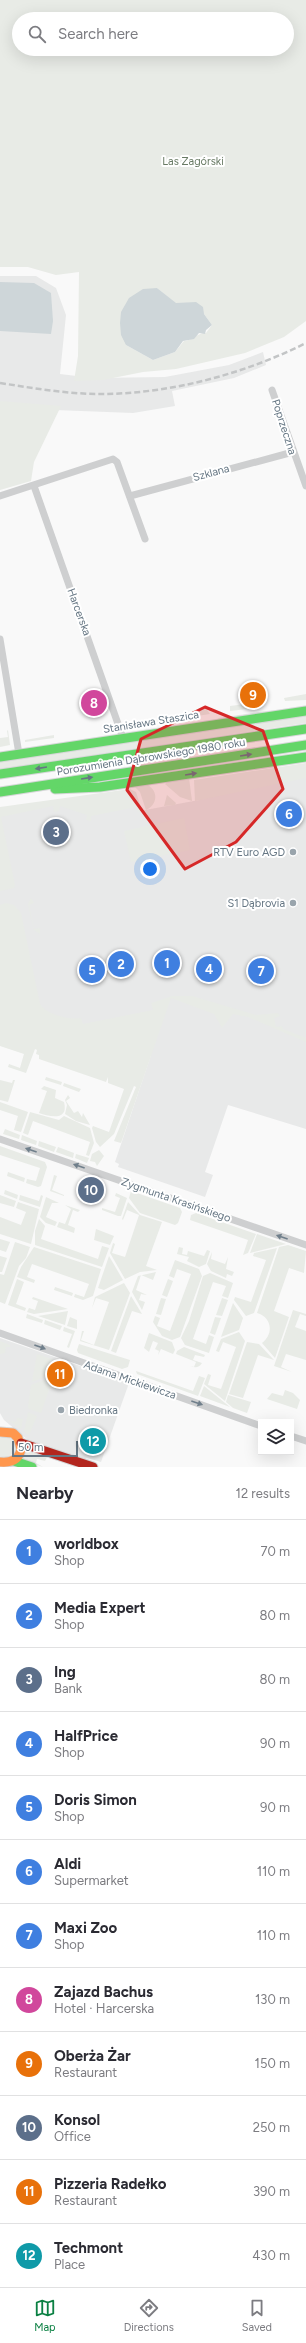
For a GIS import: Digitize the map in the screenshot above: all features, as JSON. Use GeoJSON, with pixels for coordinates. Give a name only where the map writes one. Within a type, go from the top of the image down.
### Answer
{"type":"FeatureCollection","features":[{"type":"Feature","properties":{"kind":"main road","name":"Stanisława Staszica"},"geometry":{"type":"LineString","coordinates":[[0,757],[306,711]]}},
{"type":"Feature","properties":{"kind":"main road","name":"Porozumienia Dąbrowskiego 1980 roku"},"geometry":{"type":"LineString","coordinates":[[0,774],[306,728]]}},
{"type":"Feature","properties":{"kind":"main road","name":"Porozumienia Dąbrowskiego 1980 roku"},"geometry":{"type":"LineString","coordinates":[[0,792],[306,745]]}},
{"type":"Feature","properties":{"kind":"main road"},"geometry":{"type":"LineString","coordinates":[[21,788],[100,787],[306,757]]}},
{"type":"Feature","properties":{"kind":"main road"},"geometry":{"type":"LineString","coordinates":[[0,1432],[13,1433],[21,1443],[32,1448],[93,1467]]}},
{"type":"Feature","properties":{"kind":"main road"},"geometry":{"type":"LineString","coordinates":[[6,1464],[21,1452],[21,1443]]}},
{"type":"Feature","properties":{"kind":"main road"},"geometry":{"type":"LineString","coordinates":[[6,1464],[32,1467]]}},
{"type":"Feature","properties":{"kind":"street","name":"Poprzeczna"},"geometry":{"type":"LineString","coordinates":[[272,390],[292,452],[306,486]]}},
{"type":"Feature","properties":{"kind":"street","name":"Szklana"},"geometry":{"type":"LineString","coordinates":[[130,496],[292,452]]}},
{"type":"Feature","properties":{"kind":"street"},"geometry":{"type":"LineString","coordinates":[[0,496],[113,459],[117,462],[145,539]]}},
{"type":"Feature","properties":{"kind":"street","name":"Harcerska"},"geometry":{"type":"LineString","coordinates":[[34,486],[123,738]]}},
{"type":"Feature","properties":{"kind":"street"},"geometry":{"type":"LineString","coordinates":[[0,639],[19,754]]}},
{"type":"Feature","properties":{"kind":"street","name":"Zygmunta Krasińskiego"},"geometry":{"type":"LineString","coordinates":[[0,1139],[306,1245]]}},
{"type":"Feature","properties":{"kind":"street","name":"Adama Mickiewicza"},"geometry":{"type":"LineString","coordinates":[[0,1333],[258,1425]]}},
{"type":"Feature","properties":{"kind":"street"},"geometry":{"type":"LineString","coordinates":[[294,1437],[306,1441]]}},
{"type":"Feature","properties":{"kind":"highlighted area"},"geometry":{"type":"Polygon","coordinates":[[[205,707],[263,731],[283,789],[236,842],[185,869],[127,790],[141,739],[205,707]]]}},
{"type":"Feature","properties":{"kind":"shaded area"},"geometry":{"type":"Polygon","coordinates":[[[0,276],[36,276],[56,288],[66,315],[60,374],[93,378],[165,377],[229,365],[263,352],[266,365],[234,378],[172,391],[175,406],[133,413],[55,410],[0,403],[0,276]]]}},
{"type":"Feature","properties":{"kind":"shaded area"},"geometry":{"type":"Polygon","coordinates":[[[0,282],[34,283],[51,293],[53,321],[51,334],[0,331],[0,282]]]}},
{"type":"Feature","properties":{"kind":"shaded area"},"geometry":{"type":"Polygon","coordinates":[[[157,288],[176,303],[196,302],[203,307],[204,314],[212,325],[206,330],[205,334],[199,333],[194,339],[183,341],[175,352],[153,360],[126,345],[121,335],[120,323],[121,312],[129,298],[143,289],[157,288]]]}},
{"type":"Feature","properties":{"kind":"shaded area","name":"S1 Dąbrovia"},"geometry":{"type":"Polygon","coordinates":[[[306,765],[306,1129],[228,1105],[205,1172],[213,1175],[205,1197],[118,1167],[119,1164],[115,1162],[151,1055],[43,1018],[0,913],[0,813],[118,796],[138,803],[140,811],[199,800],[216,780],[306,765]]]}},
{"type":"Feature","properties":{"kind":"shaded area"},"geometry":{"type":"Polygon","coordinates":[[[0,1338],[129,1383],[101,1462],[87,1458],[83,1460],[28,1440],[4,1420],[0,1413],[0,1338]]]}},
{"type":"Feature","properties":{"kind":"green space","name":"Las Zagórski"},"geometry":{"type":"Polygon","coordinates":[[[0,0],[306,0],[306,321],[284,337],[245,353],[176,369],[143,372],[103,380],[74,381],[78,356],[79,272],[56,275],[28,267],[0,267],[0,0]],[[157,288],[126,345],[153,360],[175,352],[184,341],[206,333],[212,325],[204,314],[181,303],[175,303],[157,288]]]}},
{"type":"Feature","properties":{"kind":"green space"},"geometry":{"type":"Polygon","coordinates":[[[0,401],[61,406],[34,462],[31,481],[0,490],[0,401]]]}},
{"type":"Feature","properties":{"kind":"green space"},"geometry":{"type":"Polygon","coordinates":[[[306,694],[306,700],[285,701],[284,698],[306,694]]]}},
{"type":"Feature","properties":{"kind":"green space"},"geometry":{"type":"Polygon","coordinates":[[[259,702],[256,708],[230,711],[230,706],[259,702]]]}},
{"type":"Feature","properties":{"kind":"green space"},"geometry":{"type":"Polygon","coordinates":[[[201,708],[207,710],[210,714],[190,717],[192,711],[201,708]]]}},
{"type":"Feature","properties":{"kind":"green space"},"geometry":{"type":"Polygon","coordinates":[[[274,710],[219,720],[218,718],[274,710]]]}},
{"type":"Feature","properties":{"kind":"green space"},"geometry":{"type":"Polygon","coordinates":[[[185,713],[182,719],[128,727],[126,721],[131,724],[180,716],[179,714],[185,713]]]}},
{"type":"Feature","properties":{"kind":"green space"},"geometry":{"type":"Polygon","coordinates":[[[306,715],[306,723],[0,769],[0,761],[306,715]]]}},
{"type":"Feature","properties":{"kind":"green space"},"geometry":{"type":"Polygon","coordinates":[[[8,730],[10,745],[0,747],[0,738],[8,737],[8,730]]]}},
{"type":"Feature","properties":{"kind":"green space"},"geometry":{"type":"Polygon","coordinates":[[[54,735],[54,738],[25,742],[25,740],[54,735]]]}},
{"type":"Feature","properties":{"kind":"green space"},"geometry":{"type":"Polygon","coordinates":[[[306,763],[306,778],[195,801],[194,780],[306,763]]]}},
{"type":"Feature","properties":{"kind":"green space"},"geometry":{"type":"Polygon","coordinates":[[[189,778],[192,801],[180,797],[165,784],[167,782],[189,778]]]}},
{"type":"Feature","properties":{"kind":"green space"},"geometry":{"type":"Polygon","coordinates":[[[148,785],[154,791],[155,798],[150,808],[146,810],[140,792],[135,787],[148,785]]]}},
{"type":"Feature","properties":{"kind":"green space"},"geometry":{"type":"Polygon","coordinates":[[[130,789],[136,792],[142,811],[138,812],[136,807],[91,816],[91,821],[86,820],[87,815],[60,806],[59,811],[54,812],[53,806],[1,817],[15,885],[14,888],[0,891],[0,807],[130,789]]]}},
{"type":"Feature","properties":{"kind":"green space"},"geometry":{"type":"Polygon","coordinates":[[[167,795],[176,803],[175,805],[164,806],[167,795]]]}},
{"type":"Feature","properties":{"kind":"green space"},"geometry":{"type":"Polygon","coordinates":[[[184,818],[190,850],[131,862],[124,831],[184,818]]]}},
{"type":"Feature","properties":{"kind":"green space"},"geometry":{"type":"Polygon","coordinates":[[[31,898],[34,903],[29,905],[34,929],[40,928],[40,934],[34,930],[28,904],[31,898]]]}},
{"type":"Feature","properties":{"kind":"green space"},"geometry":{"type":"Polygon","coordinates":[[[6,903],[14,905],[21,913],[40,1004],[48,1012],[66,1018],[81,1018],[83,1024],[153,1010],[151,1003],[172,996],[192,996],[256,1015],[278,1013],[280,1016],[274,1018],[276,1027],[282,1026],[283,1029],[306,1038],[306,1042],[248,1017],[233,1014],[222,1028],[214,1014],[171,998],[121,1143],[114,1141],[136,1087],[134,1086],[114,1134],[100,1147],[96,1142],[92,1128],[93,1126],[109,1132],[124,1089],[108,1083],[108,1077],[106,1082],[39,1059],[39,1055],[36,1054],[37,1050],[35,1049],[26,1073],[8,1067],[9,1064],[20,1068],[24,1054],[0,1046],[0,905],[6,903]]]}},
{"type":"Feature","properties":{"kind":"green space"},"geometry":{"type":"Polygon","coordinates":[[[46,1077],[62,1082],[61,1085],[45,1080],[46,1077]]]}},
{"type":"Feature","properties":{"kind":"green space"},"geometry":{"type":"Polygon","coordinates":[[[0,1080],[12,1083],[13,1080],[15,1080],[8,1102],[0,1100],[0,1080]]]}},
{"type":"Feature","properties":{"kind":"green space"},"geometry":{"type":"Polygon","coordinates":[[[64,1083],[81,1089],[79,1092],[63,1086],[64,1083]]]}},
{"type":"Feature","properties":{"kind":"green space"},"geometry":{"type":"Polygon","coordinates":[[[44,1086],[56,1090],[55,1098],[64,1102],[65,1108],[61,1115],[48,1116],[39,1113],[47,1091],[41,1089],[44,1086]]]}},
{"type":"Feature","properties":{"kind":"green space"},"geometry":{"type":"Polygon","coordinates":[[[68,1095],[70,1098],[66,1101],[74,1113],[78,1111],[82,1117],[83,1113],[90,1125],[76,1121],[65,1114],[67,1105],[65,1100],[68,1095]]]}},
{"type":"Feature","properties":{"kind":"green space"},"geometry":{"type":"Polygon","coordinates":[[[0,1102],[28,1112],[21,1132],[14,1130],[18,1116],[0,1110],[0,1102]]]}},
{"type":"Feature","properties":{"kind":"green space"},"geometry":{"type":"Polygon","coordinates":[[[30,1112],[59,1120],[64,1116],[90,1128],[94,1143],[89,1156],[86,1155],[90,1142],[33,1121],[28,1135],[23,1133],[30,1112]]]}},
{"type":"Feature","properties":{"kind":"green space"},"geometry":{"type":"Polygon","coordinates":[[[5,1129],[20,1135],[19,1139],[3,1134],[5,1129]]]}},
{"type":"Feature","properties":{"kind":"green space"},"geometry":{"type":"Polygon","coordinates":[[[22,1135],[37,1141],[36,1145],[21,1140],[22,1135]]]}},
{"type":"Feature","properties":{"kind":"green space"},"geometry":{"type":"Polygon","coordinates":[[[39,1141],[56,1147],[54,1152],[38,1146],[39,1141]]]}},
{"type":"Feature","properties":{"kind":"green space"},"geometry":{"type":"Polygon","coordinates":[[[0,1146],[45,1162],[47,1167],[41,1186],[38,1187],[26,1183],[27,1179],[36,1181],[40,1168],[0,1155],[0,1146]]]}},
{"type":"Feature","properties":{"kind":"green space"},"geometry":{"type":"Polygon","coordinates":[[[58,1147],[74,1153],[73,1158],[56,1152],[58,1147]]]}},
{"type":"Feature","properties":{"kind":"green space"},"geometry":{"type":"Polygon","coordinates":[[[99,1150],[104,1156],[97,1166],[95,1162],[90,1161],[92,1154],[99,1150]]]}},
{"type":"Feature","properties":{"kind":"green space"},"geometry":{"type":"Polygon","coordinates":[[[76,1154],[89,1158],[87,1163],[75,1158],[76,1154]]]}},
{"type":"Feature","properties":{"kind":"green space"},"geometry":{"type":"Polygon","coordinates":[[[8,1172],[25,1178],[24,1182],[7,1176],[8,1172]]]}},
{"type":"Feature","properties":{"kind":"green space"},"geometry":{"type":"Polygon","coordinates":[[[54,1175],[57,1176],[52,1190],[64,1196],[50,1191],[54,1175]]]}},
{"type":"Feature","properties":{"kind":"green space"},"geometry":{"type":"Polygon","coordinates":[[[5,1190],[18,1195],[17,1199],[4,1194],[5,1190]]]}},
{"type":"Feature","properties":{"kind":"green space"},"geometry":{"type":"Polygon","coordinates":[[[131,1191],[180,1208],[182,1212],[178,1223],[175,1225],[140,1213],[129,1198],[131,1191]]]}},
{"type":"Feature","properties":{"kind":"green space"},"geometry":{"type":"Polygon","coordinates":[[[116,1193],[127,1198],[121,1216],[102,1210],[102,1208],[115,1212],[120,1198],[115,1196],[116,1193]]]}},
{"type":"Feature","properties":{"kind":"green space"},"geometry":{"type":"Polygon","coordinates":[[[0,1195],[16,1201],[14,1207],[0,1203],[0,1195]]]}},
{"type":"Feature","properties":{"kind":"green space"},"geometry":{"type":"Polygon","coordinates":[[[20,1195],[39,1201],[41,1195],[43,1196],[40,1207],[19,1200],[20,1195]]]}},
{"type":"Feature","properties":{"kind":"green space"},"geometry":{"type":"Polygon","coordinates":[[[46,1197],[59,1203],[52,1203],[46,1217],[57,1222],[55,1226],[46,1223],[40,1217],[46,1197]]]}},
{"type":"Feature","properties":{"kind":"green space"},"geometry":{"type":"Polygon","coordinates":[[[18,1202],[39,1209],[31,1244],[0,1234],[0,1217],[21,1225],[26,1212],[16,1208],[18,1202]]]}},
{"type":"Feature","properties":{"kind":"green space"},"geometry":{"type":"Polygon","coordinates":[[[128,1202],[140,1215],[162,1222],[146,1266],[157,1270],[140,1272],[125,1279],[110,1253],[113,1243],[115,1244],[112,1253],[125,1257],[139,1215],[127,1210],[123,1220],[122,1219],[128,1202]]]}},
{"type":"Feature","properties":{"kind":"green space"},"geometry":{"type":"Polygon","coordinates":[[[65,1205],[80,1210],[78,1212],[73,1210],[68,1225],[75,1228],[74,1233],[57,1227],[59,1222],[65,1224],[71,1209],[65,1205]]]}},
{"type":"Feature","properties":{"kind":"green space"},"geometry":{"type":"Polygon","coordinates":[[[196,1213],[256,1234],[248,1253],[243,1255],[248,1240],[190,1220],[191,1215],[196,1213]]]}},
{"type":"Feature","properties":{"kind":"green space"},"geometry":{"type":"Polygon","coordinates":[[[39,1219],[45,1226],[41,1239],[98,1259],[102,1246],[109,1248],[102,1267],[35,1245],[35,1231],[39,1219]]]}},
{"type":"Feature","properties":{"kind":"green space"},"geometry":{"type":"Polygon","coordinates":[[[96,1229],[114,1236],[110,1245],[94,1240],[96,1229]]]}},
{"type":"Feature","properties":{"kind":"green space"},"geometry":{"type":"Polygon","coordinates":[[[257,1234],[286,1244],[250,1253],[257,1234]]]}},
{"type":"Feature","properties":{"kind":"green space"},"geometry":{"type":"Polygon","coordinates":[[[0,1239],[10,1242],[6,1252],[0,1250],[0,1239]]]}},
{"type":"Feature","properties":{"kind":"green space"},"geometry":{"type":"Polygon","coordinates":[[[15,1242],[30,1247],[26,1258],[19,1266],[5,1304],[0,1302],[0,1274],[4,1275],[15,1242]]]}},
{"type":"Feature","properties":{"kind":"green space"},"geometry":{"type":"Polygon","coordinates":[[[288,1245],[306,1251],[304,1273],[289,1268],[274,1311],[289,1317],[275,1358],[262,1343],[270,1331],[270,1326],[266,1318],[257,1313],[279,1247],[288,1245]]]}},
{"type":"Feature","properties":{"kind":"green space"},"geometry":{"type":"Polygon","coordinates":[[[34,1247],[101,1269],[93,1296],[83,1300],[74,1297],[75,1294],[84,1297],[89,1284],[32,1264],[27,1277],[35,1280],[34,1283],[17,1277],[21,1267],[34,1247]]]}},
{"type":"Feature","properties":{"kind":"green space"},"geometry":{"type":"Polygon","coordinates":[[[179,1247],[183,1248],[182,1254],[187,1255],[188,1251],[204,1256],[207,1250],[210,1251],[206,1264],[199,1267],[187,1261],[189,1257],[177,1254],[179,1247]]]}},
{"type":"Feature","properties":{"kind":"green space"},"geometry":{"type":"Polygon","coordinates":[[[277,1248],[254,1313],[246,1316],[234,1300],[235,1297],[251,1302],[266,1260],[253,1256],[254,1253],[277,1248]]]}},
{"type":"Feature","properties":{"kind":"green space"},"geometry":{"type":"Polygon","coordinates":[[[212,1252],[211,1259],[225,1264],[228,1257],[226,1269],[234,1272],[232,1276],[227,1274],[226,1278],[211,1271],[207,1264],[212,1252]]]}},
{"type":"Feature","properties":{"kind":"green space"},"geometry":{"type":"Polygon","coordinates":[[[0,1256],[7,1258],[2,1272],[0,1272],[0,1256]]]}},
{"type":"Feature","properties":{"kind":"green space"},"geometry":{"type":"Polygon","coordinates":[[[109,1256],[123,1280],[104,1290],[98,1288],[109,1256]]]}},
{"type":"Feature","properties":{"kind":"green space"},"geometry":{"type":"Polygon","coordinates":[[[175,1260],[199,1269],[202,1276],[180,1337],[172,1340],[162,1336],[153,1322],[155,1316],[160,1318],[157,1326],[170,1331],[191,1274],[177,1269],[174,1278],[169,1276],[175,1260]]]}},
{"type":"Feature","properties":{"kind":"green space"},"geometry":{"type":"Polygon","coordinates":[[[156,1272],[153,1280],[142,1275],[156,1272]]]}},
{"type":"Feature","properties":{"kind":"green space"},"geometry":{"type":"Polygon","coordinates":[[[210,1273],[233,1283],[228,1298],[222,1296],[226,1286],[213,1282],[193,1339],[206,1344],[209,1335],[214,1337],[209,1353],[185,1345],[181,1338],[189,1321],[203,1276],[210,1273]]]}},
{"type":"Feature","properties":{"kind":"green space"},"geometry":{"type":"Polygon","coordinates":[[[141,1275],[136,1290],[147,1295],[141,1294],[139,1300],[145,1302],[142,1310],[132,1292],[138,1276],[141,1275]]]}},
{"type":"Feature","properties":{"kind":"green space"},"geometry":{"type":"Polygon","coordinates":[[[17,1279],[24,1282],[16,1304],[26,1308],[25,1311],[8,1305],[17,1279]]]}},
{"type":"Feature","properties":{"kind":"green space"},"geometry":{"type":"Polygon","coordinates":[[[168,1279],[173,1281],[167,1297],[162,1295],[168,1279]]]}},
{"type":"Feature","properties":{"kind":"green space"},"geometry":{"type":"Polygon","coordinates":[[[124,1283],[130,1293],[109,1350],[80,1341],[82,1331],[84,1331],[81,1340],[94,1345],[109,1302],[96,1298],[92,1308],[95,1297],[124,1283]]]}},
{"type":"Feature","properties":{"kind":"green space"},"geometry":{"type":"Polygon","coordinates":[[[55,1287],[73,1293],[72,1296],[54,1290],[55,1287]]]}},
{"type":"Feature","properties":{"kind":"green space"},"geometry":{"type":"Polygon","coordinates":[[[131,1296],[142,1314],[132,1311],[116,1353],[111,1351],[131,1296]]]}},
{"type":"Feature","properties":{"kind":"green space"},"geometry":{"type":"Polygon","coordinates":[[[33,1297],[68,1309],[34,1314],[27,1312],[29,1308],[35,1310],[38,1301],[32,1299],[33,1297]]]}},
{"type":"Feature","properties":{"kind":"green space"},"geometry":{"type":"Polygon","coordinates":[[[161,1298],[166,1299],[161,1315],[156,1314],[161,1298]]]}},
{"type":"Feature","properties":{"kind":"green space"},"geometry":{"type":"Polygon","coordinates":[[[222,1298],[228,1300],[222,1316],[216,1315],[222,1298]]]}},
{"type":"Feature","properties":{"kind":"green space"},"geometry":{"type":"Polygon","coordinates":[[[233,1303],[243,1318],[239,1330],[221,1337],[233,1303]]]}},
{"type":"Feature","properties":{"kind":"green space"},"geometry":{"type":"Polygon","coordinates":[[[293,1310],[306,1314],[306,1316],[300,1314],[295,1327],[306,1331],[306,1360],[286,1354],[281,1367],[292,1372],[274,1366],[293,1310]]]}},
{"type":"Feature","properties":{"kind":"green space"},"geometry":{"type":"Polygon","coordinates":[[[68,1311],[65,1325],[38,1316],[68,1311]]]}},
{"type":"Feature","properties":{"kind":"green space"},"geometry":{"type":"Polygon","coordinates":[[[27,1314],[43,1320],[42,1323],[26,1318],[27,1314]]]}},
{"type":"Feature","properties":{"kind":"green space"},"geometry":{"type":"Polygon","coordinates":[[[70,1317],[77,1320],[77,1329],[67,1326],[70,1317]]]}},
{"type":"Feature","properties":{"kind":"green space"},"geometry":{"type":"Polygon","coordinates":[[[215,1317],[221,1318],[215,1335],[210,1333],[215,1317]]]}},
{"type":"Feature","properties":{"kind":"green space"},"geometry":{"type":"Polygon","coordinates":[[[45,1320],[62,1326],[60,1330],[44,1324],[45,1320]]]}},
{"type":"Feature","properties":{"kind":"green space"},"geometry":{"type":"Polygon","coordinates":[[[64,1327],[75,1331],[69,1348],[67,1347],[72,1334],[63,1331],[64,1327]]]}},
{"type":"Feature","properties":{"kind":"green space"},"geometry":{"type":"Polygon","coordinates":[[[239,1332],[245,1341],[225,1401],[204,1384],[208,1374],[211,1375],[208,1385],[221,1389],[236,1347],[223,1342],[219,1352],[216,1351],[221,1339],[239,1332]]]}},
{"type":"Feature","properties":{"kind":"green space"},"geometry":{"type":"Polygon","coordinates":[[[149,1333],[172,1342],[175,1350],[173,1354],[161,1349],[158,1355],[159,1351],[155,1349],[158,1343],[153,1341],[149,1352],[144,1348],[149,1333]]]}},
{"type":"Feature","properties":{"kind":"green space"},"geometry":{"type":"Polygon","coordinates":[[[0,1341],[10,1345],[10,1347],[6,1347],[5,1353],[0,1354],[0,1341]]]}},
{"type":"Feature","properties":{"kind":"green space"},"geometry":{"type":"Polygon","coordinates":[[[247,1342],[259,1344],[274,1360],[258,1355],[243,1398],[229,1394],[247,1342]]]}},
{"type":"Feature","properties":{"kind":"green space"},"geometry":{"type":"Polygon","coordinates":[[[79,1344],[130,1360],[128,1367],[122,1369],[78,1353],[77,1350],[79,1344]]]}},
{"type":"Feature","properties":{"kind":"green space"},"geometry":{"type":"Polygon","coordinates":[[[184,1347],[205,1355],[204,1357],[195,1355],[193,1360],[202,1363],[198,1367],[194,1367],[196,1362],[176,1354],[177,1351],[184,1347]]]}},
{"type":"Feature","properties":{"kind":"green space"},"geometry":{"type":"Polygon","coordinates":[[[37,1354],[57,1361],[52,1374],[32,1382],[37,1354]]]}},
{"type":"Feature","properties":{"kind":"green space"},"geometry":{"type":"Polygon","coordinates":[[[136,1371],[193,1391],[199,1376],[205,1378],[198,1396],[137,1374],[136,1371]]]}},
{"type":"Feature","properties":{"kind":"green space"},"geometry":{"type":"Polygon","coordinates":[[[51,1377],[50,1380],[54,1381],[53,1386],[50,1387],[41,1413],[29,1409],[31,1385],[51,1377]]]}},
{"type":"Feature","properties":{"kind":"green space"},"geometry":{"type":"Polygon","coordinates":[[[204,1386],[230,1407],[200,1396],[204,1386]]]}},
{"type":"Feature","properties":{"kind":"green space"},"geometry":{"type":"Polygon","coordinates":[[[285,1390],[293,1393],[300,1400],[297,1409],[267,1399],[272,1393],[283,1396],[285,1390]]]}},
{"type":"Feature","properties":{"kind":"green space"},"geometry":{"type":"Polygon","coordinates":[[[228,1395],[251,1402],[247,1413],[233,1408],[226,1402],[228,1395]]]}},
{"type":"Feature","properties":{"kind":"green space"},"geometry":{"type":"Polygon","coordinates":[[[28,1412],[37,1416],[29,1435],[24,1432],[28,1412]]]}},
{"type":"Feature","properties":{"kind":"green space"},"geometry":{"type":"Polygon","coordinates":[[[17,1418],[23,1419],[21,1429],[8,1420],[16,1422],[17,1418]]]}},
{"type":"Feature","properties":{"kind":"green space"},"geometry":{"type":"Polygon","coordinates":[[[0,1438],[10,1438],[16,1446],[15,1452],[6,1458],[0,1456],[0,1438]]]}},
{"type":"Feature","properties":{"kind":"green space"},"geometry":{"type":"Polygon","coordinates":[[[26,1450],[48,1455],[45,1461],[37,1459],[36,1463],[43,1467],[22,1460],[26,1450]]]}},
{"type":"Feature","properties":{"kind":"railway"},"geometry":{"type":"LineString","coordinates":[[0,383],[87,394],[126,393],[153,390],[180,386],[232,373],[258,364],[306,343]]}},
{"type":"Feature","properties":{"kind":"traffic: fast"},"geometry":{"type":"LineString","coordinates":[[0,757],[306,711]]}},
{"type":"Feature","properties":{"kind":"traffic: fast"},"geometry":{"type":"LineString","coordinates":[[0,774],[306,729]]}},
{"type":"Feature","properties":{"kind":"traffic: fast"},"geometry":{"type":"LineString","coordinates":[[0,792],[306,745]]}},
{"type":"Feature","properties":{"kind":"traffic: fast"},"geometry":{"type":"LineString","coordinates":[[55,789],[100,787],[306,757]]}},
{"type":"Feature","properties":{"kind":"traffic: fast"},"geometry":{"type":"LineString","coordinates":[[14,1461],[32,1467]]}},
{"type":"Feature","properties":{"kind":"traffic: slow"},"geometry":{"type":"LineString","coordinates":[[0,1432],[13,1433],[18,1438],[21,1449],[20,1453],[14,1460],[0,1462]]}},
{"type":"Feature","properties":{"kind":"traffic: jam"},"geometry":{"type":"LineString","coordinates":[[21,1443],[93,1467]]}},
{"type":"Feature","properties":{"kind":"place","name":"Oberża Żar"},"geometry":{"type":"Point","coordinates":[253,695]}},
{"type":"Feature","properties":{"kind":"place","name":"Zajazd Bachus"},"geometry":{"type":"Point","coordinates":[94,703]}},
{"type":"Feature","properties":{"kind":"place","name":"Aldi"},"geometry":{"type":"Point","coordinates":[289,814]}},
{"type":"Feature","properties":{"kind":"place","name":"Ing"},"geometry":{"type":"Point","coordinates":[56,832]}},
{"type":"Feature","properties":{"kind":"place","name":"RTV Euro AGD"},"geometry":{"type":"Point","coordinates":[293,852]}},
{"type":"Feature","properties":{"kind":"place","name":"S1 Dąbrovia"},"geometry":{"type":"Point","coordinates":[293,903]}},
{"type":"Feature","properties":{"kind":"place","name":"worldbox"},"geometry":{"type":"Point","coordinates":[167,963]}},
{"type":"Feature","properties":{"kind":"place","name":"Media Expert"},"geometry":{"type":"Point","coordinates":[121,964]}},
{"type":"Feature","properties":{"kind":"place","name":"HalfPrice"},"geometry":{"type":"Point","coordinates":[209,969]}},
{"type":"Feature","properties":{"kind":"place","name":"Doris Simon"},"geometry":{"type":"Point","coordinates":[92,970]}},
{"type":"Feature","properties":{"kind":"place","name":"Maxi Zoo"},"geometry":{"type":"Point","coordinates":[261,971]}},
{"type":"Feature","properties":{"kind":"place","name":"Konsol"},"geometry":{"type":"Point","coordinates":[91,1190]}},
{"type":"Feature","properties":{"kind":"place","name":"Pizzeria Radełko"},"geometry":{"type":"Point","coordinates":[60,1374]}},
{"type":"Feature","properties":{"kind":"place","name":"Biedronka"},"geometry":{"type":"Point","coordinates":[61,1410]}},
{"type":"Feature","properties":{"kind":"place","name":"Techmont"},"geometry":{"type":"Point","coordinates":[93,1441]}}]}
